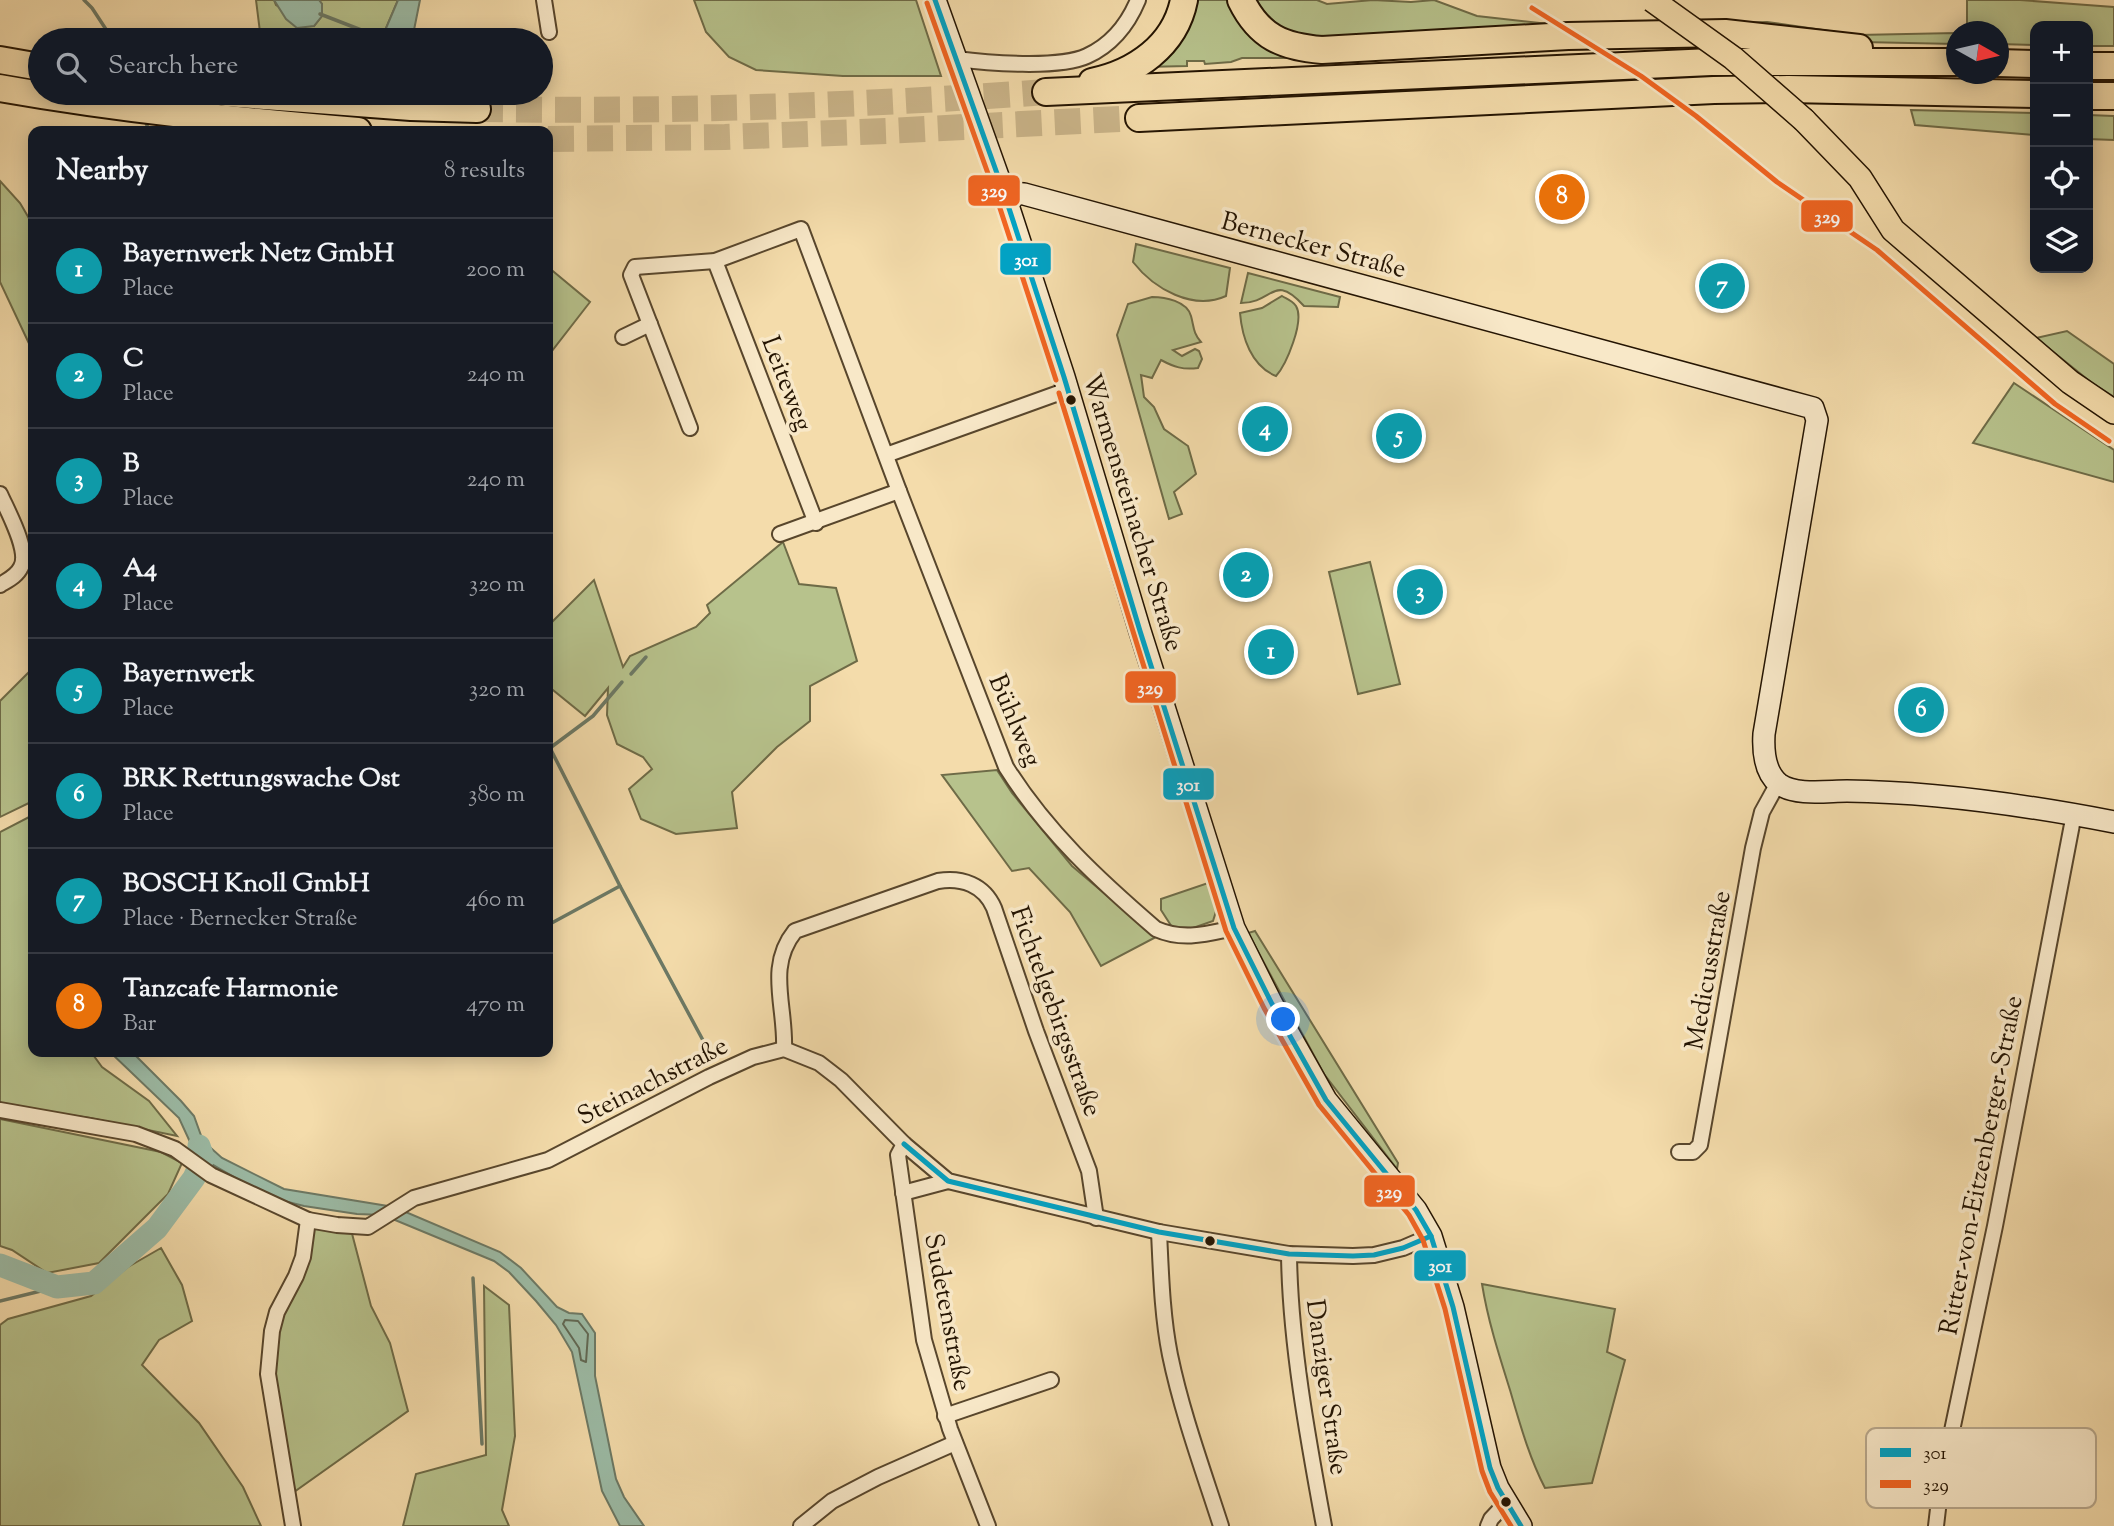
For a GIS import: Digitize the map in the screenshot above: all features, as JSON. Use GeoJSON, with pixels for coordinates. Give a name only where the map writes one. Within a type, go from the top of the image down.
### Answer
{"type":"FeatureCollection","features":[{"type":"Feature","properties":{"kind":"highway"},"geometry":{"type":"LineString","coordinates":[[1184,0],[1178,20],[1148,59],[1130,70],[1104,79],[1046,92],[1711,62],[1946,62]]}},
{"type":"Feature","properties":{"kind":"highway"},"geometry":{"type":"LineString","coordinates":[[1241,0],[1248,15],[1265,33],[1292,45],[1314,49],[1568,36],[1725,33],[1862,48],[1904,60]]}},
{"type":"Feature","properties":{"kind":"highway"},"geometry":{"type":"LineString","coordinates":[[0,60],[28,65]]}},
{"type":"Feature","properties":{"kind":"highway"},"geometry":{"type":"LineString","coordinates":[[2009,63],[2030,64]]}},
{"type":"Feature","properties":{"kind":"highway"},"geometry":{"type":"LineString","coordinates":[[2093,66],[2114,66]]}},
{"type":"Feature","properties":{"kind":"highway"},"geometry":{"type":"LineString","coordinates":[[0,88],[28,92]]}},
{"type":"Feature","properties":{"kind":"highway"},"geometry":{"type":"LineString","coordinates":[[1139,118],[1727,90],[2030,94]]}},
{"type":"Feature","properties":{"kind":"highway"},"geometry":{"type":"LineString","coordinates":[[2093,96],[2114,96]]}},
{"type":"Feature","properties":{"kind":"highway"},"geometry":{"type":"LineString","coordinates":[[106,105],[291,126]]}},
{"type":"Feature","properties":{"kind":"highway"},"geometry":{"type":"LineString","coordinates":[[384,105],[477,109]]}},
{"type":"Feature","properties":{"kind":"main road"},"geometry":{"type":"LineString","coordinates":[[1651,0],[1733,58],[1804,120],[1860,178],[1893,230],[2070,382],[2114,412]]}},
{"type":"Feature","properties":{"kind":"street"},"geometry":{"type":"LineString","coordinates":[[544,0],[549,28]]}},
{"type":"Feature","properties":{"kind":"street"},"geometry":{"type":"LineString","coordinates":[[935,0],[1004,193]]}},
{"type":"Feature","properties":{"kind":"street"},"geometry":{"type":"LineString","coordinates":[[956,59],[1018,63],[1056,62],[1085,57],[1106,45],[1124,26],[1138,0]]}},
{"type":"Feature","properties":{"kind":"street","name":"Warmensteinacher Straße"},"geometry":{"type":"LineString","coordinates":[[1004,193],[1234,928],[1272,1004],[1326,1100],[1416,1210],[1431,1236],[1453,1307],[1483,1442],[1494,1478],[1521,1526]]}},
{"type":"Feature","properties":{"kind":"street","name":"Bernecker Straße"},"geometry":{"type":"LineString","coordinates":[[1004,193],[1024,194],[1808,406],[1816,412],[1817,421],[1764,741],[1765,762],[1778,783]]}},
{"type":"Feature","properties":{"kind":"street","name":"Bühlweg"},"geometry":{"type":"LineString","coordinates":[[715,261],[802,229],[1002,758],[1024,795],[1080,862],[1156,929],[1170,935],[1187,937],[1234,928]]}},
{"type":"Feature","properties":{"kind":"street"},"geometry":{"type":"LineString","coordinates":[[690,428],[631,275],[635,267],[715,261]]}},
{"type":"Feature","properties":{"kind":"street","name":"Leiteweg"},"geometry":{"type":"LineString","coordinates":[[715,261],[816,523]]}},
{"type":"Feature","properties":{"kind":"street"},"geometry":{"type":"LineString","coordinates":[[623,337],[650,324]]}},
{"type":"Feature","properties":{"kind":"street"},"geometry":{"type":"LineString","coordinates":[[886,455],[1067,390]]}},
{"type":"Feature","properties":{"kind":"street"},"geometry":{"type":"LineString","coordinates":[[780,534],[899,491]]}},
{"type":"Feature","properties":{"kind":"street"},"geometry":{"type":"LineString","coordinates":[[0,494],[23,551],[23,566],[14,576],[0,584]]}},
{"type":"Feature","properties":{"kind":"street"},"geometry":{"type":"LineString","coordinates":[[1778,783],[1800,790],[1947,796],[2114,822]]}},
{"type":"Feature","properties":{"kind":"street","name":"Medicusstraße"},"geometry":{"type":"LineString","coordinates":[[1679,1152],[1693,1152],[1700,1145],[1753,848],[1762,812],[1778,783]]}},
{"type":"Feature","properties":{"kind":"street","name":"Ritter-von-Eitzenberger-Straße"},"geometry":{"type":"LineString","coordinates":[[1953,1428],[1995,1226],[2074,814]]}},
{"type":"Feature","properties":{"kind":"street","name":"Fichtelgebirgsstraße"},"geometry":{"type":"LineString","coordinates":[[784,1049],[785,1026],[779,984],[779,961],[783,948],[795,931],[820,920],[938,881],[957,880],[976,886],[989,898],[993,908],[1089,1171],[1096,1218]]}},
{"type":"Feature","properties":{"kind":"street"},"geometry":{"type":"LineString","coordinates":[[784,1049],[819,1063],[841,1080],[904,1144],[948,1181],[1159,1232],[1289,1254],[1374,1255],[1402,1248],[1431,1236]]}},
{"type":"Feature","properties":{"kind":"street","name":"Steinachstraße"},"geometry":{"type":"LineString","coordinates":[[0,1110],[136,1134],[175,1149],[211,1175],[308,1220],[368,1227],[414,1198],[548,1160],[709,1077],[754,1056],[784,1049]]}},
{"type":"Feature","properties":{"kind":"street","name":"Sudetenstraße"},"geometry":{"type":"LineString","coordinates":[[904,1144],[898,1155],[924,1340],[945,1416],[988,1526]]}},
{"type":"Feature","properties":{"kind":"street"},"geometry":{"type":"LineString","coordinates":[[903,1194],[948,1181]]}},
{"type":"Feature","properties":{"kind":"street"},"geometry":{"type":"LineString","coordinates":[[293,1526],[268,1374],[272,1331],[277,1312],[303,1257],[308,1220]]}},
{"type":"Feature","properties":{"kind":"street"},"geometry":{"type":"LineString","coordinates":[[1159,1232],[1170,1356],[1187,1420],[1221,1526]]}},
{"type":"Feature","properties":{"kind":"street","name":"Danziger Straße"},"geometry":{"type":"LineString","coordinates":[[1289,1254],[1301,1383],[1324,1526]]}},
{"type":"Feature","properties":{"kind":"street"},"geometry":{"type":"LineString","coordinates":[[945,1416],[1051,1380]]}},
{"type":"Feature","properties":{"kind":"street"},"geometry":{"type":"LineString","coordinates":[[801,1526],[832,1501],[955,1443]]}},
{"type":"Feature","properties":{"kind":"street"},"geometry":{"type":"LineString","coordinates":[[1488,1526],[1506,1503]]}},
{"type":"Feature","properties":{"kind":"street","name":"Ritter-von-Eitzenberger-Straße"},"geometry":{"type":"LineString","coordinates":[[1936,1526],[1938,1508]]}},
{"type":"Feature","properties":{"kind":"green space"},"geometry":{"type":"Polygon","coordinates":[[[256,0],[274,0],[276,5],[314,26],[322,16],[322,4],[319,0],[398,0],[386,28],[260,28],[256,0]]]}},
{"type":"Feature","properties":{"kind":"green space"},"geometry":{"type":"Polygon","coordinates":[[[694,0],[916,0],[941,76],[843,76],[756,70],[729,57],[706,32],[694,0]]]}},
{"type":"Feature","properties":{"kind":"green space"},"geometry":{"type":"Polygon","coordinates":[[[1194,0],[1232,0],[1291,58],[1242,58],[1231,62],[1205,64],[1204,61],[1187,61],[1187,66],[1145,67],[1194,0]]]}},
{"type":"Feature","properties":{"kind":"green space"},"geometry":{"type":"Polygon","coordinates":[[[1256,0],[1317,0],[1327,4],[1373,0],[1434,0],[1477,16],[1549,24],[1561,22],[1578,32],[1331,42],[1283,30],[1256,0]]]}},
{"type":"Feature","properties":{"kind":"green space"},"geometry":{"type":"Polygon","coordinates":[[[1967,0],[2020,0],[2114,7],[2114,46],[2093,46],[2093,21],[2030,21],[2030,45],[2009,44],[2009,21],[1967,21],[1967,0]]]}},
{"type":"Feature","properties":{"kind":"green space"},"geometry":{"type":"Polygon","coordinates":[[[1767,22],[1857,35],[1946,33],[1946,44],[1861,42],[1730,23],[1767,22]]]}},
{"type":"Feature","properties":{"kind":"green space"},"geometry":{"type":"Polygon","coordinates":[[[1911,110],[2030,113],[2030,135],[1915,125],[1911,110]]]}},
{"type":"Feature","properties":{"kind":"green space"},"geometry":{"type":"Polygon","coordinates":[[[2093,115],[2114,116],[2114,140],[2093,139],[2093,115]]]}},
{"type":"Feature","properties":{"kind":"green space"},"geometry":{"type":"Polygon","coordinates":[[[0,181],[28,217],[28,341],[0,282],[0,181]]]}},
{"type":"Feature","properties":{"kind":"green space"},"geometry":{"type":"Polygon","coordinates":[[[1136,244],[1230,268],[1226,296],[1201,301],[1175,295],[1163,289],[1133,262],[1136,244]]]}},
{"type":"Feature","properties":{"kind":"green space"},"geometry":{"type":"Polygon","coordinates":[[[553,271],[590,302],[553,350],[553,271]]]}},
{"type":"Feature","properties":{"kind":"green space"},"geometry":{"type":"Polygon","coordinates":[[[1248,273],[1340,297],[1338,307],[1304,306],[1294,296],[1279,290],[1252,302],[1241,303],[1248,273]]]}},
{"type":"Feature","properties":{"kind":"green space"},"geometry":{"type":"Polygon","coordinates":[[[1282,296],[1296,306],[1298,322],[1285,363],[1276,376],[1260,365],[1249,350],[1240,313],[1262,308],[1282,296]]]}},
{"type":"Feature","properties":{"kind":"green space"},"geometry":{"type":"Polygon","coordinates":[[[1152,297],[1169,299],[1185,307],[1201,342],[1173,350],[1182,356],[1195,349],[1199,351],[1202,359],[1198,368],[1188,369],[1161,360],[1152,378],[1141,375],[1144,397],[1154,407],[1164,429],[1188,446],[1196,474],[1174,492],[1182,514],[1169,519],[1117,335],[1128,304],[1152,297]]]}},
{"type":"Feature","properties":{"kind":"green space"},"geometry":{"type":"Polygon","coordinates":[[[2067,331],[2114,364],[2114,397],[2092,383],[2036,338],[2067,331]]]}},
{"type":"Feature","properties":{"kind":"green space"},"geometry":{"type":"Polygon","coordinates":[[[2014,383],[2114,450],[2114,482],[1973,443],[2014,383]]]}},
{"type":"Feature","properties":{"kind":"green space"},"geometry":{"type":"Polygon","coordinates":[[[783,542],[799,584],[836,588],[857,661],[810,686],[810,721],[777,747],[732,792],[737,828],[676,834],[641,819],[629,789],[652,769],[643,757],[617,744],[607,715],[608,688],[585,716],[553,690],[553,621],[594,580],[623,667],[630,656],[696,627],[710,613],[707,605],[783,542]]]}},
{"type":"Feature","properties":{"kind":"green space"},"geometry":{"type":"Polygon","coordinates":[[[1370,562],[1400,684],[1358,694],[1329,572],[1370,562]]]}},
{"type":"Feature","properties":{"kind":"green space"},"geometry":{"type":"Polygon","coordinates":[[[28,673],[28,803],[0,817],[0,701],[28,673]]]}},
{"type":"Feature","properties":{"kind":"green space"},"geometry":{"type":"Polygon","coordinates":[[[997,770],[1012,793],[1072,866],[1156,937],[1101,966],[1070,912],[1029,868],[1012,871],[942,775],[997,770]]]}},
{"type":"Feature","properties":{"kind":"green space"},"geometry":{"type":"Polygon","coordinates":[[[28,818],[28,1057],[95,1057],[102,1067],[149,1101],[177,1136],[90,1118],[0,1105],[0,832],[28,818]]]}},
{"type":"Feature","properties":{"kind":"green space"},"geometry":{"type":"Polygon","coordinates":[[[1211,882],[1218,905],[1213,921],[1193,928],[1172,927],[1161,910],[1161,899],[1211,882]]]}},
{"type":"Feature","properties":{"kind":"green space"},"geometry":{"type":"Polygon","coordinates":[[[1255,931],[1398,1163],[1397,1169],[1324,1074],[1248,933],[1255,931]]]}},
{"type":"Feature","properties":{"kind":"green space"},"geometry":{"type":"Polygon","coordinates":[[[0,1119],[161,1152],[182,1163],[168,1194],[99,1263],[47,1273],[12,1250],[0,1246],[0,1119]]]}},
{"type":"Feature","properties":{"kind":"green space"},"geometry":{"type":"Polygon","coordinates":[[[308,1220],[350,1226],[371,1306],[390,1343],[408,1411],[287,1497],[268,1374],[308,1220]]]}},
{"type":"Feature","properties":{"kind":"green space"},"geometry":{"type":"Polygon","coordinates":[[[161,1248],[182,1285],[192,1321],[159,1340],[142,1365],[199,1423],[243,1487],[261,1526],[0,1526],[0,1325],[8,1319],[91,1296],[128,1267],[161,1248]]]}},
{"type":"Feature","properties":{"kind":"green space"},"geometry":{"type":"Polygon","coordinates":[[[1482,1284],[1615,1309],[1607,1352],[1625,1360],[1592,1483],[1545,1488],[1521,1428],[1494,1338],[1482,1284]]]}},
{"type":"Feature","properties":{"kind":"green space"},"geometry":{"type":"Polygon","coordinates":[[[484,1286],[509,1305],[515,1436],[502,1510],[509,1526],[403,1526],[416,1474],[486,1455],[484,1286]]]}},
{"type":"Feature","properties":{"kind":"water"},"geometry":{"type":"Polygon","coordinates":[[[274,0],[319,0],[322,4],[322,16],[314,26],[297,28],[286,19],[274,0]]]}},
{"type":"Feature","properties":{"kind":"water"},"geometry":{"type":"Polygon","coordinates":[[[398,0],[420,0],[414,28],[386,28],[398,0]]]}},
{"type":"Feature","properties":{"kind":"water"},"geometry":{"type":"Polygon","coordinates":[[[115,1057],[137,1057],[194,1116],[203,1141],[222,1158],[284,1189],[394,1207],[500,1252],[521,1268],[557,1307],[569,1313],[582,1314],[595,1333],[595,1376],[616,1479],[624,1497],[644,1526],[620,1526],[602,1491],[572,1352],[556,1325],[509,1272],[494,1261],[383,1215],[357,1214],[280,1200],[196,1155],[179,1118],[115,1057]]]}},
{"type":"Feature","properties":{"kind":"waterway"},"geometry":{"type":"LineString","coordinates":[[84,0],[105,28]]}},
{"type":"Feature","properties":{"kind":"waterway"},"geometry":{"type":"LineString","coordinates":[[320,14],[356,28]]}},
{"type":"Feature","properties":{"kind":"waterway"},"geometry":{"type":"LineString","coordinates":[[145,120],[147,126]]}},
{"type":"Feature","properties":{"kind":"waterway"},"geometry":{"type":"LineString","coordinates":[[631,674],[646,657]]}},
{"type":"Feature","properties":{"kind":"waterway"},"geometry":{"type":"LineString","coordinates":[[553,746],[593,716],[622,682]]}},
{"type":"Feature","properties":{"kind":"waterway"},"geometry":{"type":"LineString","coordinates":[[553,754],[705,1044]]}},
{"type":"Feature","properties":{"kind":"waterway"},"geometry":{"type":"LineString","coordinates":[[553,922],[620,886]]}},
{"type":"Feature","properties":{"kind":"waterway"},"geometry":{"type":"LineString","coordinates":[[0,1265],[57,1287],[94,1283],[157,1228],[194,1178],[203,1158],[199,1146]]}},
{"type":"Feature","properties":{"kind":"waterway"},"geometry":{"type":"LineString","coordinates":[[473,1278],[482,1444]]}},
{"type":"Feature","properties":{"kind":"waterway"},"geometry":{"type":"LineString","coordinates":[[0,1301],[57,1287]]}},
{"type":"Feature","properties":{"kind":"tunnel"},"geometry":{"type":"LineString","coordinates":[[477,109],[762,107],[1046,92]]}},
{"type":"Feature","properties":{"kind":"tunnel"},"geometry":{"type":"LineString","coordinates":[[553,139],[725,137],[1139,118]]}},
{"type":"Feature","properties":{"kind":"transit line","name":"301"},"geometry":{"type":"LineString","coordinates":[[935,0],[1004,193],[1064,377],[1140,631],[1234,928],[1272,1004],[1326,1100],[1416,1210],[1431,1236],[1453,1307],[1490,1468],[1498,1488],[1521,1526]]}},
{"type":"Feature","properties":{"kind":"transit line","name":"329"},"geometry":{"type":"LineString","coordinates":[[927,3],[996,196],[1056,380]]}},
{"type":"Feature","properties":{"kind":"transit line","name":"329"},"geometry":{"type":"LineString","coordinates":[[1532,8],[1641,76],[1696,116],[1777,182],[1877,250],[2055,404],[2109,441]]}},
{"type":"Feature","properties":{"kind":"transit line","name":"329"},"geometry":{"type":"LineString","coordinates":[[1059,393],[1226,931],[1264,1008],[1319,1105],[1409,1215],[1423,1240],[1445,1309],[1482,1471],[1490,1492],[1511,1526]]}},
{"type":"Feature","properties":{"kind":"transit line","name":"301"},"geometry":{"type":"LineString","coordinates":[[904,1144],[948,1181],[1159,1232],[1289,1254],[1353,1256],[1374,1255],[1403,1248],[1431,1236]]}},
{"type":"Feature","properties":{"kind":"place","name":"Tanzcafe Harmonie"},"geometry":{"type":"Point","coordinates":[1562,197]}},
{"type":"Feature","properties":{"kind":"place","name":"BOSCH Knoll GmbH"},"geometry":{"type":"Point","coordinates":[1722,286]}},
{"type":"Feature","properties":{"kind":"place","name":"A4"},"geometry":{"type":"Point","coordinates":[1265,429]}},
{"type":"Feature","properties":{"kind":"place","name":"Bayernwerk"},"geometry":{"type":"Point","coordinates":[1399,436]}},
{"type":"Feature","properties":{"kind":"place","name":"C"},"geometry":{"type":"Point","coordinates":[1246,575]}},
{"type":"Feature","properties":{"kind":"place","name":"B"},"geometry":{"type":"Point","coordinates":[1420,592]}},
{"type":"Feature","properties":{"kind":"place","name":"Bayernwerk Netz GmbH"},"geometry":{"type":"Point","coordinates":[1271,652]}},
{"type":"Feature","properties":{"kind":"place","name":"BRK Rettungswache Ost"},"geometry":{"type":"Point","coordinates":[1921,710]}}]}
